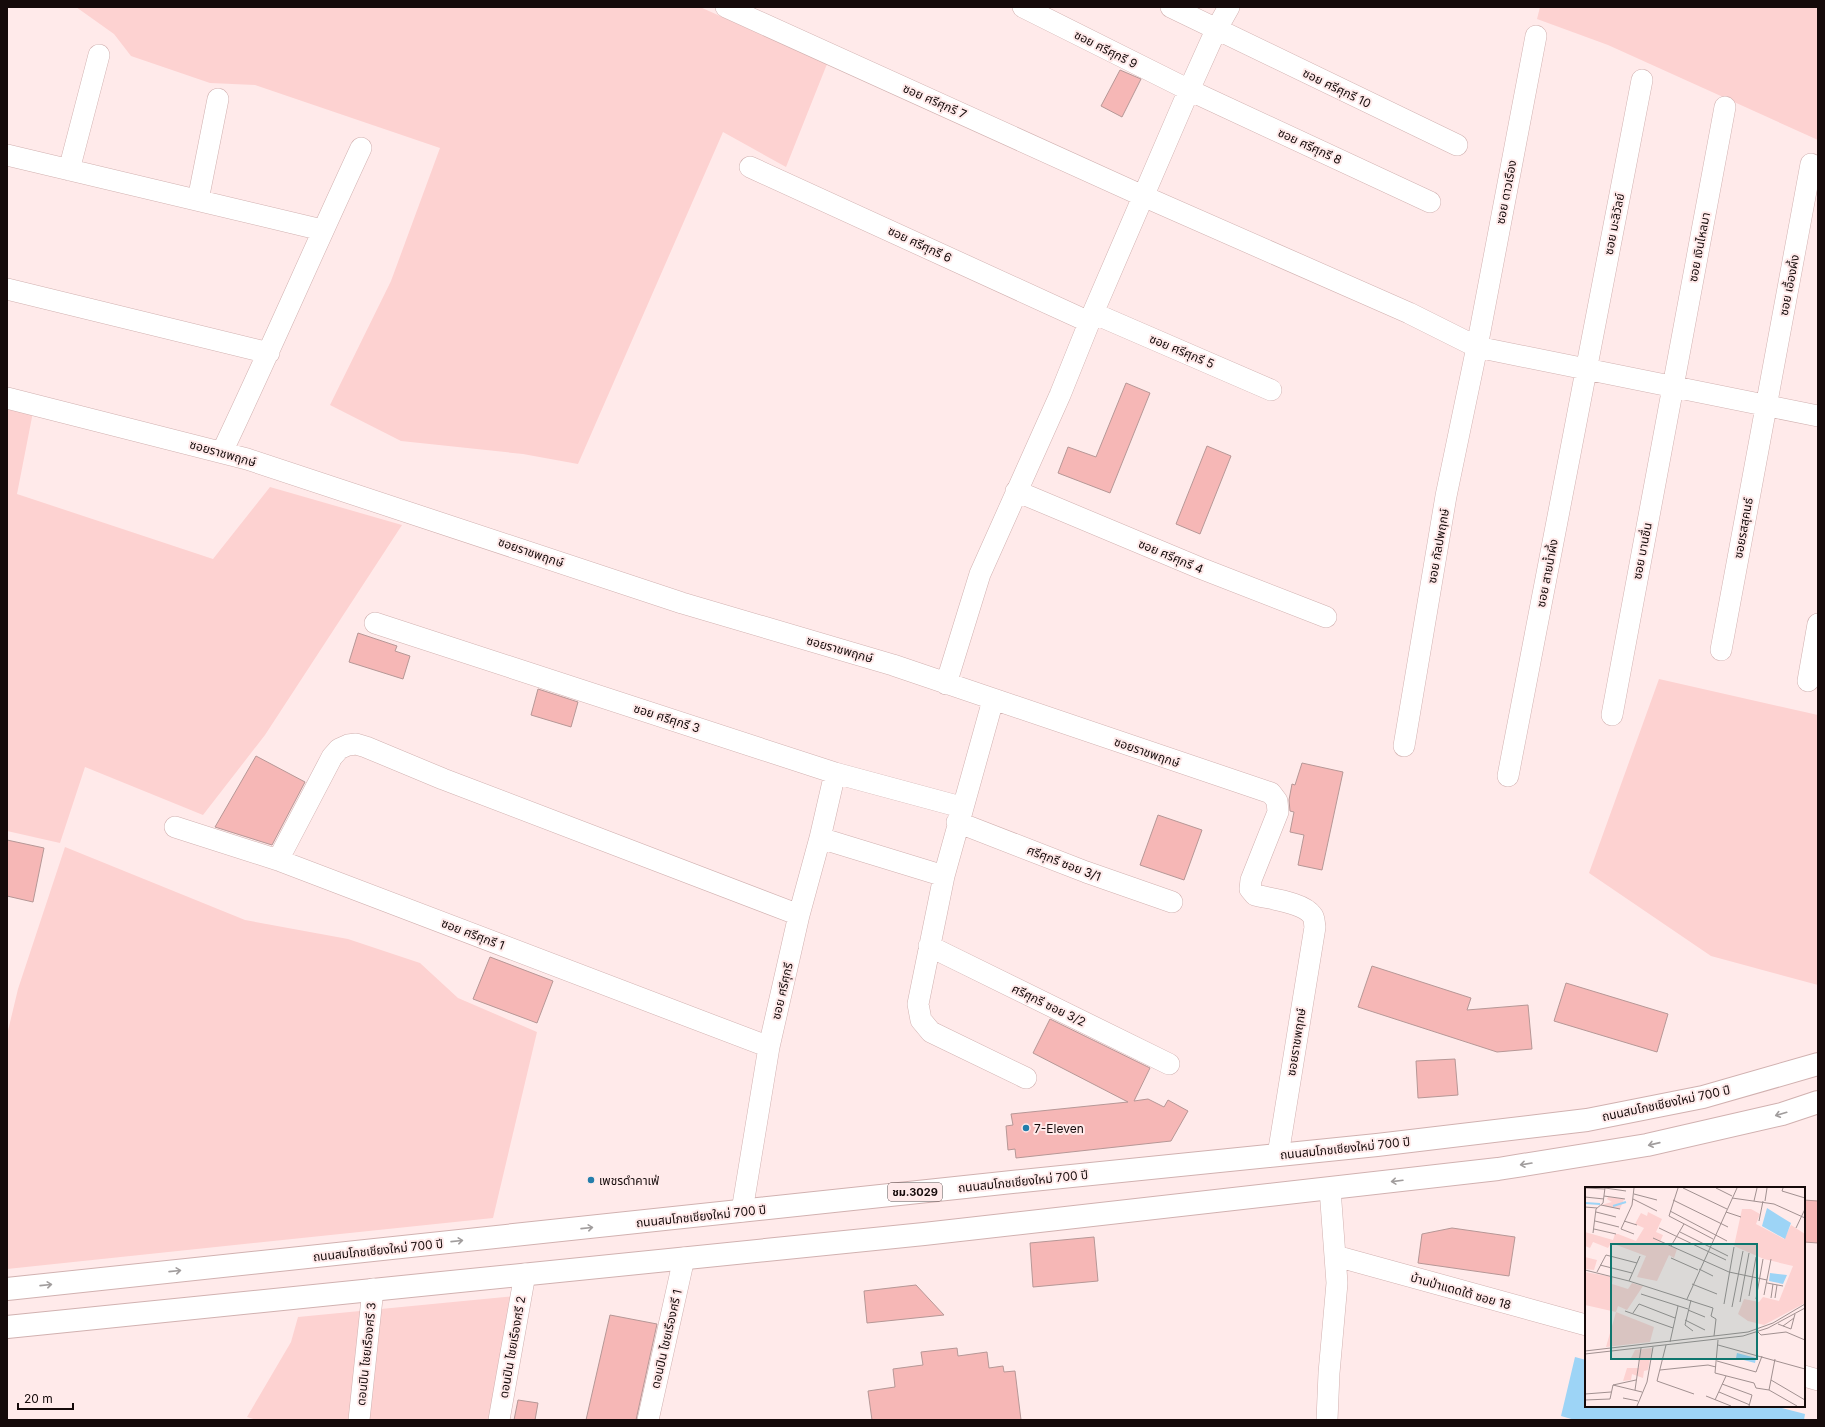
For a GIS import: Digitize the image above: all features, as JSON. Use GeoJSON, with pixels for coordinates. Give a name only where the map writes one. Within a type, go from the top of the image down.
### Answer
{"type":"FeatureCollection","features":[{"type":"Feature","properties":{"kind":"main road","name":"ถนนสมโภชเชียงใหม่ 700 ปี"},"geometry":{"type":"LineString","coordinates":[[7,1289],[1278,1155],[1587,1120],[1703,1097],[1818,1064]]}},
{"type":"Feature","properties":{"kind":"main road"},"geometry":{"type":"LineString","coordinates":[[7,1327],[924,1234],[1498,1169],[1647,1145],[1782,1114],[1818,1102]]}},
{"type":"Feature","properties":{"kind":"street","name":"ซอย ศรีศุกรี 7"},"geometry":{"type":"LineString","coordinates":[[726,7],[757,13],[1143,196],[1409,313],[1476,347],[1818,416]]}},
{"type":"Feature","properties":{"kind":"street","name":"ซอย ศรีศุกรี 9"},"geometry":{"type":"LineString","coordinates":[[1023,7],[1189,90]]}},
{"type":"Feature","properties":{"kind":"street","name":"ซอย ศรีศุกรี 10"},"geometry":{"type":"LineString","coordinates":[[1171,7],[1457,145]]}},
{"type":"Feature","properties":{"kind":"street"},"geometry":{"type":"LineString","coordinates":[[946,684],[973,593],[1016,491],[1060,395],[1091,317],[1189,90],[1216,30],[1229,7]]}},
{"type":"Feature","properties":{"kind":"street","name":"ซอย ดาวเรือง"},"geometry":{"type":"LineString","coordinates":[[1476,347],[1536,36]]}},
{"type":"Feature","properties":{"kind":"street"},"geometry":{"type":"LineString","coordinates":[[69,170],[99,55]]}},
{"type":"Feature","properties":{"kind":"street","name":"ซอย มะลิวัลย์"},"geometry":{"type":"LineString","coordinates":[[1586,369],[1642,80]]}},
{"type":"Feature","properties":{"kind":"street","name":"ซอย ศรีศุกรี 8"},"geometry":{"type":"LineString","coordinates":[[1189,90],[1430,202]]}},
{"type":"Feature","properties":{"kind":"street"},"geometry":{"type":"LineString","coordinates":[[198,200],[218,99]]}},
{"type":"Feature","properties":{"kind":"street","name":"ซอย เงินไหลมา"},"geometry":{"type":"LineString","coordinates":[[1672,387],[1725,107]]}},
{"type":"Feature","properties":{"kind":"street"},"geometry":{"type":"LineString","coordinates":[[222,452],[269,353],[322,230],[361,148]]}},
{"type":"Feature","properties":{"kind":"street"},"geometry":{"type":"LineString","coordinates":[[7,155],[322,230]]}},
{"type":"Feature","properties":{"kind":"street","name":"ซอย เอื้องผึ้ง"},"geometry":{"type":"LineString","coordinates":[[1766,406],[1811,164]]}},
{"type":"Feature","properties":{"kind":"street","name":"ซอย ศรีศุกรี 6"},"geometry":{"type":"LineString","coordinates":[[750,166],[1091,317]]}},
{"type":"Feature","properties":{"kind":"street"},"geometry":{"type":"LineString","coordinates":[[7,289],[269,353]]}},
{"type":"Feature","properties":{"kind":"street","name":"ซอย ศรีศุกรี 5"},"geometry":{"type":"LineString","coordinates":[[1091,317],[1271,390]]}},
{"type":"Feature","properties":{"kind":"street","name":"ซอย กัลปพฤกษ์"},"geometry":{"type":"LineString","coordinates":[[1404,746],[1446,496],[1476,347]]}},
{"type":"Feature","properties":{"kind":"street","name":"ซอย สายน้ำผึ้ง"},"geometry":{"type":"LineString","coordinates":[[1508,776],[1586,369]]}},
{"type":"Feature","properties":{"kind":"street","name":"ซอย บานชื่น"},"geometry":{"type":"LineString","coordinates":[[1612,715],[1672,387]]}},
{"type":"Feature","properties":{"kind":"street","name":"ซอยราชพฤกษ์"},"geometry":{"type":"LineString","coordinates":[[7,398],[222,452],[425,516],[682,603],[893,665],[1274,796],[1277,801],[1278,812],[1251,880],[1250,889],[1255,895],[1308,910],[1314,916],[1315,927],[1278,1155]]}},
{"type":"Feature","properties":{"kind":"street","name":"ซอยรสสุคนธ์"},"geometry":{"type":"LineString","coordinates":[[1721,650],[1766,406]]}},
{"type":"Feature","properties":{"kind":"street","name":"ซอย ศรีศุกรี 4"},"geometry":{"type":"LineString","coordinates":[[1016,491],[1200,568],[1326,617]]}},
{"type":"Feature","properties":{"kind":"street","name":"ซอย ศรีศุกรี 3"},"geometry":{"type":"LineString","coordinates":[[375,623],[959,815]]}},
{"type":"Feature","properties":{"kind":"street"},"geometry":{"type":"LineString","coordinates":[[1808,681],[1818,624]]}},
{"type":"Feature","properties":{"kind":"street"},"geometry":{"type":"LineString","coordinates":[[993,700],[959,815],[944,876],[918,1004],[921,1020],[931,1032],[1026,1078]]}},
{"type":"Feature","properties":{"kind":"street"},"geometry":{"type":"LineString","coordinates":[[278,860],[332,757],[339,749],[356,744],[380,752],[451,782],[799,915]]}},
{"type":"Feature","properties":{"kind":"street","name":"ซอย ศรีศุกรี"},"geometry":{"type":"LineString","coordinates":[[742,1211],[769,1047],[799,915],[820,838],[835,773]]}},
{"type":"Feature","properties":{"kind":"street","name":"ศรีศุกรี ซอย 3/1"},"geometry":{"type":"LineString","coordinates":[[959,815],[1086,872],[1172,902]]}},
{"type":"Feature","properties":{"kind":"street","name":"ซอย ศรีศุกรี 1"},"geometry":{"type":"LineString","coordinates":[[175,827],[278,860],[769,1047]]}},
{"type":"Feature","properties":{"kind":"street"},"geometry":{"type":"LineString","coordinates":[[820,838],[944,876]]}},
{"type":"Feature","properties":{"kind":"street","name":"ศรีศุกรี ซอย 3/2"},"geometry":{"type":"LineString","coordinates":[[929,946],[1169,1064]]}},
{"type":"Feature","properties":{"kind":"street"},"geometry":{"type":"LineString","coordinates":[[1327,1420],[1329,1373],[1337,1283],[1330,1189]]}},
{"type":"Feature","properties":{"kind":"street","name":"บ้านป่าแดดใต้ ซอย 18"},"geometry":{"type":"LineString","coordinates":[[1336,1256],[1585,1325]]}},
{"type":"Feature","properties":{"kind":"street","name":"ดอนปิน ไชยเรืองศรี 1"},"geometry":{"type":"LineString","coordinates":[[648,1420],[684,1258]]}},
{"type":"Feature","properties":{"kind":"street","name":"ดอนปิน ไชยเรืองศรี 2"},"geometry":{"type":"LineString","coordinates":[[499,1420],[525,1274]]}},
{"type":"Feature","properties":{"kind":"street","name":"ดอนปิน ไชยเรืองศรี 3"},"geometry":{"type":"LineString","coordinates":[[358,1420],[373,1289]]}},
{"type":"Feature","properties":{"kind":"street"},"geometry":{"type":"LineString","coordinates":[[1805,1376],[1818,1380]]}},
{"type":"Feature","properties":{"kind":"shaded area"},"geometry":{"type":"Polygon","coordinates":[[[76,7],[700,7],[827,64],[786,167],[723,132],[578,464],[523,454],[401,441],[330,405],[391,281],[440,148],[255,85],[210,83],[131,56],[114,34],[76,7]]]}},
{"type":"Feature","properties":{"kind":"shaded area"},"geometry":{"type":"Polygon","coordinates":[[[1540,7],[1818,7],[1818,140],[1608,45],[1537,19],[1540,7]]]}},
{"type":"Feature","properties":{"kind":"shaded area"},"geometry":{"type":"Polygon","coordinates":[[[7,405],[33,412],[17,494],[213,559],[270,487],[402,525],[265,735],[203,815],[85,767],[60,843],[7,831],[7,405]]]}},
{"type":"Feature","properties":{"kind":"shaded area"},"geometry":{"type":"Polygon","coordinates":[[[1659,679],[1818,715],[1818,985],[1711,956],[1589,873],[1659,679]]]}},
{"type":"Feature","properties":{"kind":"shaded area"},"geometry":{"type":"Polygon","coordinates":[[[65,847],[245,920],[348,939],[420,963],[458,998],[537,1032],[493,1218],[7,1269],[7,1035],[18,989],[65,847]]]}},
{"type":"Feature","properties":{"kind":"shaded area"},"geometry":{"type":"Polygon","coordinates":[[[515,1296],[493,1420],[257,1420],[247,1417],[291,1342],[298,1317],[515,1296]]]}},
{"type":"Feature","properties":{"kind":"water"},"geometry":{"type":"Polygon","coordinates":[[[1575,1357],[1585,1360],[1585,1407],[1778,1407],[1805,1414],[1804,1420],[1575,1420],[1561,1416],[1575,1357]]]}},
{"type":"Feature","properties":{"kind":"building"},"geometry":{"type":"Polygon","coordinates":[[[1120,70],[1141,79],[1122,117],[1101,106],[1120,70]]]}},
{"type":"Feature","properties":{"kind":"building"},"geometry":{"type":"Polygon","coordinates":[[[1126,383],[1150,393],[1110,493],[1058,473],[1068,447],[1096,457],[1126,383]]]}},
{"type":"Feature","properties":{"kind":"building"},"geometry":{"type":"Polygon","coordinates":[[[1207,446],[1231,456],[1200,534],[1176,524],[1207,446]]]}},
{"type":"Feature","properties":{"kind":"building"},"geometry":{"type":"Polygon","coordinates":[[[358,633],[397,646],[395,651],[410,656],[403,679],[349,662],[358,633]]]}},
{"type":"Feature","properties":{"kind":"building"},"geometry":{"type":"Polygon","coordinates":[[[538,689],[578,702],[571,727],[531,715],[538,689]]]}},
{"type":"Feature","properties":{"kind":"building"},"geometry":{"type":"Polygon","coordinates":[[[256,756],[305,782],[272,845],[215,827],[256,756]]]}},
{"type":"Feature","properties":{"kind":"building"},"geometry":{"type":"Polygon","coordinates":[[[1302,763],[1343,772],[1322,870],[1298,865],[1304,835],[1290,832],[1294,812],[1290,811],[1289,800],[1292,784],[1295,785],[1302,763]]]}},
{"type":"Feature","properties":{"kind":"building"},"geometry":{"type":"Polygon","coordinates":[[[1158,815],[1202,830],[1184,880],[1140,865],[1158,815]]]}},
{"type":"Feature","properties":{"kind":"building"},"geometry":{"type":"Polygon","coordinates":[[[7,840],[44,848],[33,902],[7,896],[7,840]]]}},
{"type":"Feature","properties":{"kind":"building"},"geometry":{"type":"Polygon","coordinates":[[[490,957],[553,981],[537,1023],[473,999],[490,957]]]}},
{"type":"Feature","properties":{"kind":"building"},"geometry":{"type":"Polygon","coordinates":[[[1372,966],[1471,998],[1467,1010],[1528,1005],[1532,1049],[1497,1052],[1358,1007],[1372,966]]]}},
{"type":"Feature","properties":{"kind":"building"},"geometry":{"type":"Polygon","coordinates":[[[1566,983],[1668,1014],[1657,1052],[1554,1021],[1566,983]]]}},
{"type":"Feature","properties":{"kind":"building"},"geometry":{"type":"Polygon","coordinates":[[[1050,1019],[1150,1068],[1134,1101],[1148,1099],[1164,1107],[1168,1100],[1188,1111],[1171,1141],[1016,1158],[1015,1149],[1008,1150],[1006,1126],[1013,1125],[1011,1114],[1128,1102],[1033,1053],[1050,1019]]]}},
{"type":"Feature","properties":{"kind":"building"},"geometry":{"type":"Polygon","coordinates":[[[1455,1059],[1458,1095],[1418,1098],[1416,1061],[1455,1059]]]}},
{"type":"Feature","properties":{"kind":"building"},"geometry":{"type":"Polygon","coordinates":[[[1805,1200],[1818,1201],[1818,1243],[1805,1242],[1805,1200]]]}},
{"type":"Feature","properties":{"kind":"building"},"geometry":{"type":"Polygon","coordinates":[[[1452,1228],[1515,1237],[1509,1276],[1418,1263],[1422,1234],[1452,1228]]]}},
{"type":"Feature","properties":{"kind":"building"},"geometry":{"type":"Polygon","coordinates":[[[1094,1237],[1098,1281],[1033,1287],[1030,1243],[1094,1237]]]}},
{"type":"Feature","properties":{"kind":"building"},"geometry":{"type":"Polygon","coordinates":[[[916,1285],[944,1315],[867,1323],[864,1291],[916,1285]]]}},
{"type":"Feature","properties":{"kind":"building"},"geometry":{"type":"Polygon","coordinates":[[[610,1315],[657,1324],[636,1420],[586,1420],[610,1315]]]}},
{"type":"Feature","properties":{"kind":"building"},"geometry":{"type":"Polygon","coordinates":[[[957,1348],[958,1356],[987,1352],[989,1368],[1003,1366],[1004,1372],[1015,1371],[1021,1420],[872,1420],[868,1391],[895,1387],[893,1369],[923,1365],[921,1352],[957,1348]]]}},
{"type":"Feature","properties":{"kind":"building"},"geometry":{"type":"Polygon","coordinates":[[[518,1400],[538,1403],[535,1420],[514,1420],[518,1400]]]}},
{"type":"Feature","properties":{"kind":"place","name":"7-Eleven"},"geometry":{"type":"Point","coordinates":[1026,1128]}},
{"type":"Feature","properties":{"kind":"place","name":"เพชรดำคาเฟ่"},"geometry":{"type":"Point","coordinates":[591,1180]}}]}
